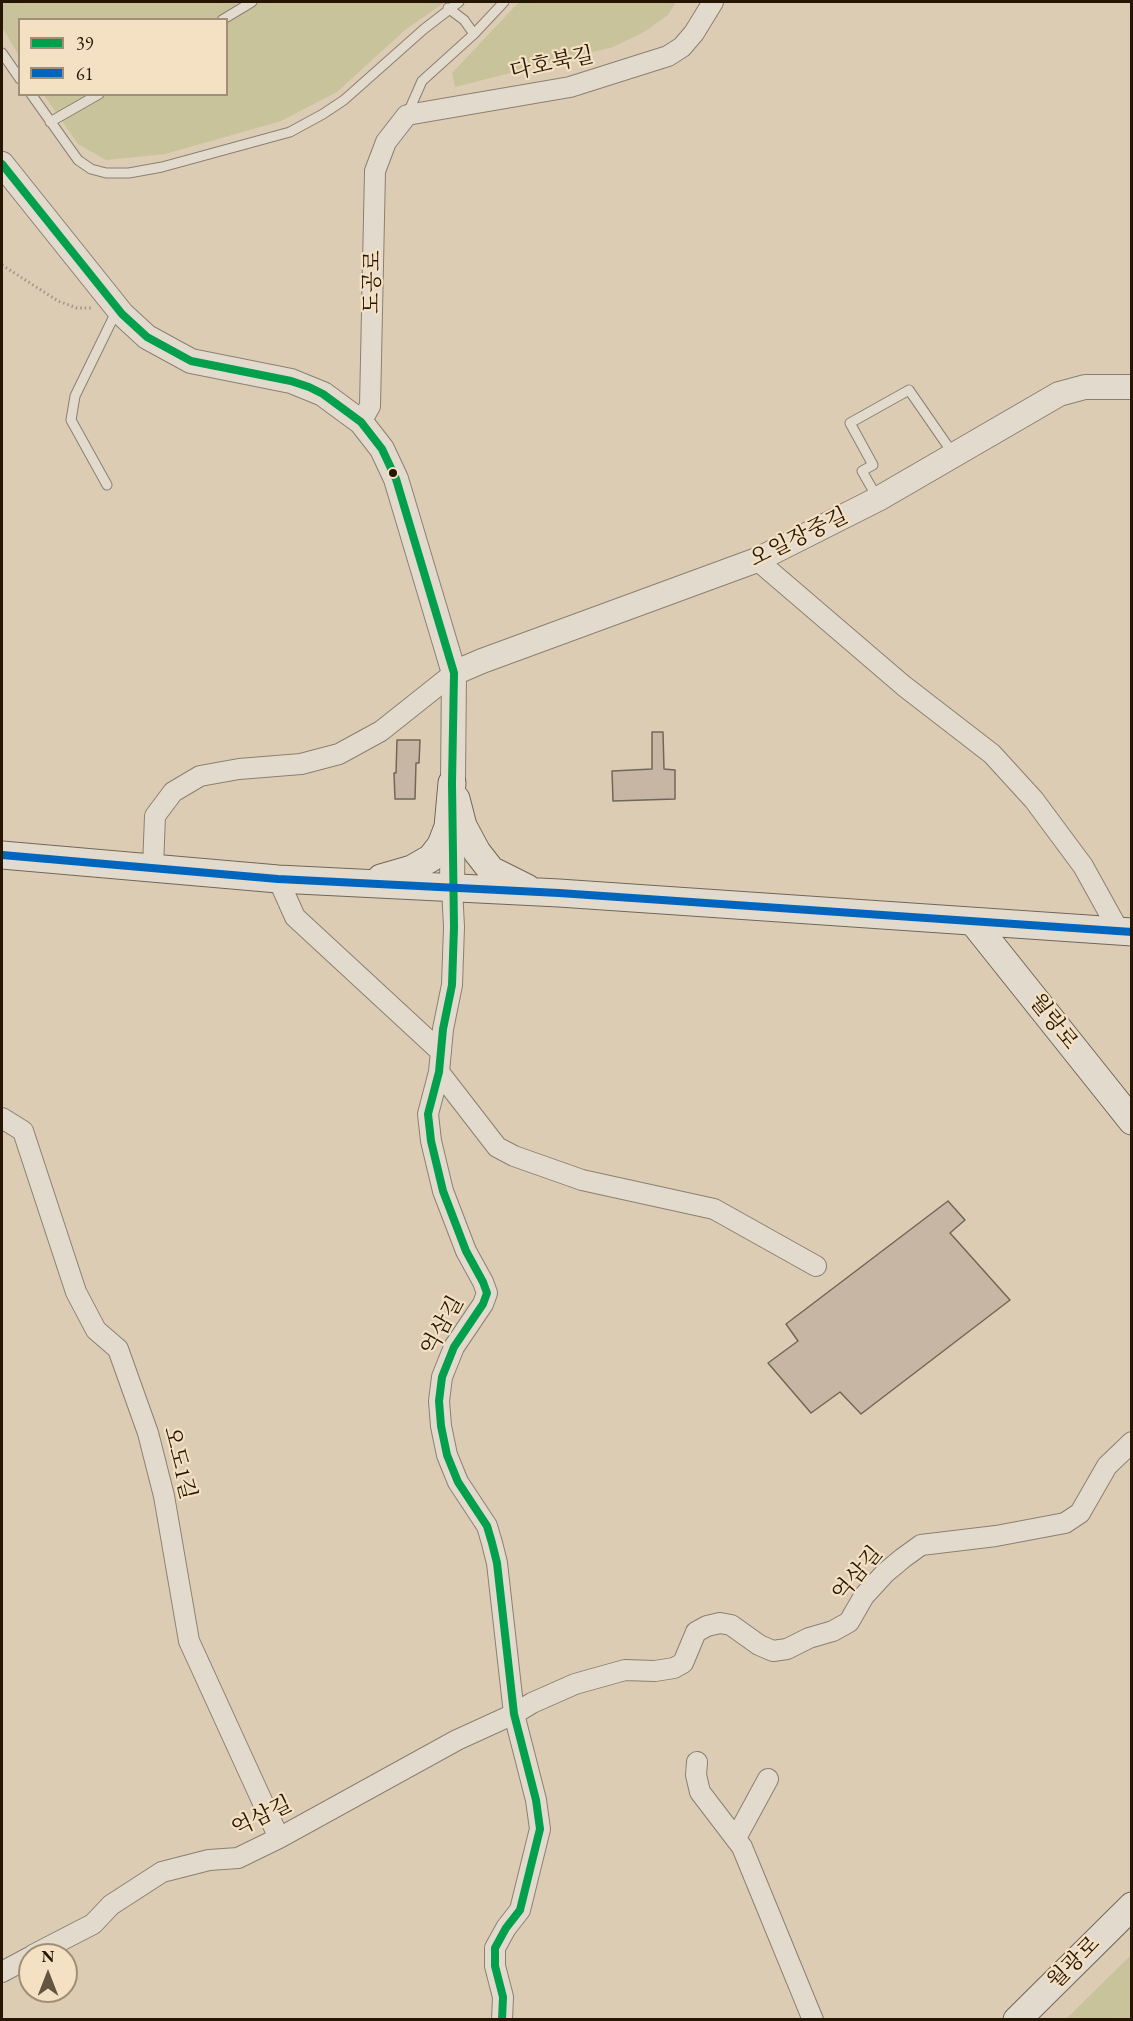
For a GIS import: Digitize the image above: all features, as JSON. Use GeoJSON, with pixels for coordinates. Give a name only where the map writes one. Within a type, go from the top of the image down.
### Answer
{"type":"FeatureCollection","features":[{"type":"Feature","properties":{"kind":"main road"},"geometry":{"type":"LineString","coordinates":[[342,883],[386,877],[412,869],[431,858],[441,845],[448,827],[452,783]]}},
{"type":"Feature","properties":{"kind":"main road"},"geometry":{"type":"LineString","coordinates":[[452,783],[463,826],[477,852],[491,870],[530,889],[559,893]]}},
{"type":"Feature","properties":{"kind":"main road"},"geometry":{"type":"LineString","coordinates":[[2,855],[278,879],[559,893],[1125,932]]}},
{"type":"Feature","properties":{"kind":"main road","name":"월랑로"},"geometry":{"type":"LineString","coordinates":[[974,923],[1131,1121]]}},
{"type":"Feature","properties":{"kind":"main road","name":"월광로"},"geometry":{"type":"LineString","coordinates":[[1017,2019],[1131,1906]]}},
{"type":"Feature","properties":{"kind":"street","name":"다호북길"},"geometry":{"type":"LineString","coordinates":[[407,115],[570,87],[668,56],[682,47],[694,33],[713,2]]}},
{"type":"Feature","properties":{"kind":"street","name":"도공로"},"geometry":{"type":"LineString","coordinates":[[366,414],[375,171],[386,142],[407,115]]}},
{"type":"Feature","properties":{"kind":"street"},"geometry":{"type":"LineString","coordinates":[[2,164],[134,327],[174,354],[191,361],[273,377],[309,387],[366,414],[389,463],[454,673],[452,888]]}},
{"type":"Feature","properties":{"kind":"street","name":"오일장중길"},"geometry":{"type":"LineString","coordinates":[[454,673],[757,560],[878,499],[1059,394],[1085,387],[1131,387]]}},
{"type":"Feature","properties":{"kind":"street"},"geometry":{"type":"LineString","coordinates":[[757,560],[904,686],[992,754],[1034,800],[1083,866],[1125,932]]}},
{"type":"Feature","properties":{"kind":"street"},"geometry":{"type":"LineString","coordinates":[[153,867],[155,816],[173,792],[200,776],[239,768],[302,764],[339,754],[381,731],[454,673]]}},
{"type":"Feature","properties":{"kind":"street"},"geometry":{"type":"LineString","coordinates":[[278,879],[295,917],[440,1062],[497,1147],[514,1156],[582,1180],[714,1209],[816,1266]]}},
{"type":"Feature","properties":{"kind":"street","name":"억삼길"},"geometry":{"type":"LineString","coordinates":[[452,888],[454,927],[452,985],[440,1062],[428,1114],[431,1141],[443,1191],[466,1251],[487,1293],[483,1304],[454,1347],[442,1377],[439,1401],[441,1426],[447,1455],[458,1482],[487,1526],[497,1563],[514,1714],[536,1800],[540,1829],[520,1910],[506,1928],[495,1948],[495,1966],[503,1997],[502,2019]]}},
{"type":"Feature","properties":{"kind":"street","name":"오도1길"},"geometry":{"type":"LineString","coordinates":[[2,1118],[23,1131],[76,1292],[96,1330],[118,1349],[148,1433],[164,1496],[189,1641],[279,1838]]}},
{"type":"Feature","properties":{"kind":"street","name":"억삼길"},"geometry":{"type":"LineString","coordinates":[[57,1943],[93,1924],[111,1905],[162,1872],[208,1860],[238,1857],[279,1838],[457,1740],[514,1714],[532,1702],[575,1684],[625,1670],[655,1671],[674,1668],[683,1663],[696,1632],[713,1624],[731,1625],[759,1645],[773,1651],[787,1649],[809,1638],[833,1632],[849,1622],[864,1596],[885,1573],[921,1545],[996,1536],[1065,1523],[1080,1513],[1107,1466],[1131,1442]]}},
{"type":"Feature","properties":{"kind":"street"},"geometry":{"type":"LineString","coordinates":[[697,1762],[696,1775],[700,1792],[736,1838],[746,1857],[813,2019]]}},
{"type":"Feature","properties":{"kind":"street"},"geometry":{"type":"LineString","coordinates":[[736,1838],[768,1779]]}},
{"type":"Feature","properties":{"kind":"street","name":"억삼길"},"geometry":{"type":"LineString","coordinates":[[2,1972],[18,1963]]}},
{"type":"Feature","properties":{"kind":"lane"},"geometry":{"type":"LineString","coordinates":[[225,18],[252,2]]}},
{"type":"Feature","properties":{"kind":"lane"},"geometry":{"type":"LineString","coordinates":[[32,96],[78,160],[91,169],[106,173],[129,173],[162,167],[290,132],[344,100],[448,8],[459,2]]}},
{"type":"Feature","properties":{"kind":"lane"},"geometry":{"type":"LineString","coordinates":[[407,115],[422,81],[474,34],[504,2]]}},
{"type":"Feature","properties":{"kind":"lane"},"geometry":{"type":"LineString","coordinates":[[448,8],[464,20],[474,34]]}},
{"type":"Feature","properties":{"kind":"lane"},"geometry":{"type":"LineString","coordinates":[[2,53],[18,76]]}},
{"type":"Feature","properties":{"kind":"lane"},"geometry":{"type":"LineString","coordinates":[[50,122],[96,96]]}},
{"type":"Feature","properties":{"kind":"lane"},"geometry":{"type":"LineString","coordinates":[[107,485],[70,420],[75,396],[118,308]]}},
{"type":"Feature","properties":{"kind":"lane"},"geometry":{"type":"LineString","coordinates":[[878,499],[862,471],[873,465],[850,423],[909,390],[954,455]]}},
{"type":"Feature","properties":{"kind":"path"},"geometry":{"type":"LineString","coordinates":[[2,265],[33,286],[68,305],[77,308],[118,308]]}},
{"type":"Feature","properties":{"kind":"shaded area"},"geometry":{"type":"Polygon","coordinates":[[[2,2],[445,2],[405,30],[337,92],[281,121],[165,154],[106,160],[78,144],[45,96],[228,96],[228,18],[18,18],[18,54],[2,27],[2,2]]]}},
{"type":"Feature","properties":{"kind":"shaded area"},"geometry":{"type":"Polygon","coordinates":[[[519,2],[676,2],[668,15],[644,32],[613,47],[455,87],[452,73],[519,2]]]}},
{"type":"Feature","properties":{"kind":"shaded area"},"geometry":{"type":"Polygon","coordinates":[[[1131,1955],[1131,2019],[1066,2019],[1131,1955]]]}},
{"type":"Feature","properties":{"kind":"building"},"geometry":{"type":"Polygon","coordinates":[[[652,732],[663,732],[664,769],[675,770],[675,799],[613,801],[612,771],[652,769],[652,732]]]}},
{"type":"Feature","properties":{"kind":"building"},"geometry":{"type":"Polygon","coordinates":[[[397,740],[420,740],[419,763],[416,763],[415,799],[395,799],[394,773],[396,773],[397,740]]]}},
{"type":"Feature","properties":{"kind":"building"},"geometry":{"type":"Polygon","coordinates":[[[948,1201],[965,1220],[950,1233],[1010,1300],[861,1414],[840,1392],[811,1413],[768,1363],[798,1341],[786,1324],[948,1201]]]}},
{"type":"Feature","properties":{"kind":"transit line","name":"39"},"geometry":{"type":"LineString","coordinates":[[2,164],[122,314],[147,337],[191,361],[291,381],[309,387],[323,394],[361,422],[382,449],[396,479],[454,673],[452,985],[443,1029],[439,1072],[428,1114],[431,1141],[443,1191],[466,1251],[487,1293],[483,1304],[454,1347],[442,1377],[439,1401],[447,1455],[458,1482],[487,1526],[497,1563],[514,1714],[536,1800],[540,1829],[520,1910],[506,1928],[495,1948],[495,1966],[503,1997],[502,2020]]}},
{"type":"Feature","properties":{"kind":"transit line","name":"61"},"geometry":{"type":"LineString","coordinates":[[2,855],[278,879],[559,893],[1132,932]]}}]}
